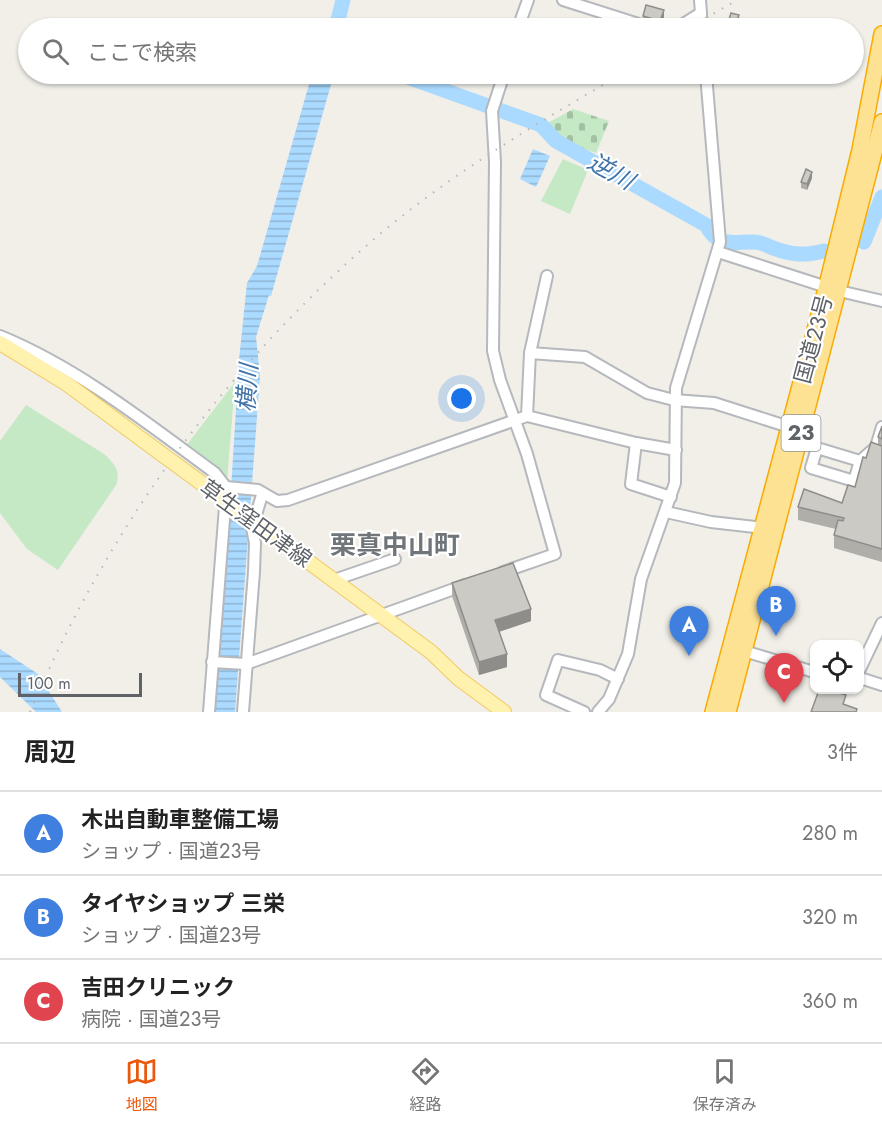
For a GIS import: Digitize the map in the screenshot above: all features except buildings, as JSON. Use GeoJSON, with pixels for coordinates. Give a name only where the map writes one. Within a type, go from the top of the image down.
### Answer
{"type":"FeatureCollection","features":[{"type":"Feature","properties":{"kind":"highway","name":"国道23号"},"geometry":{"type":"LineString","coordinates":[[728,712],[794,463],[833,288],[882,34]]}},
{"type":"Feature","properties":{"kind":"highway","name":"国道23号"},"geometry":{"type":"LineString","coordinates":[[713,712],[882,122]]}},
{"type":"Feature","properties":{"kind":"main road","name":"草生窪田津線"},"geometry":{"type":"LineString","coordinates":[[0,343],[67,384],[169,459],[226,491],[256,523],[381,615],[504,712]]}},
{"type":"Feature","properties":{"kind":"street"},"geometry":{"type":"LineString","coordinates":[[522,18],[528,0]]}},
{"type":"Feature","properties":{"kind":"street"},"geometry":{"type":"LineString","coordinates":[[563,0],[598,5],[628,18]]}},
{"type":"Feature","properties":{"kind":"street"},"geometry":{"type":"LineString","coordinates":[[700,0],[701,18]]}},
{"type":"Feature","properties":{"kind":"street"},"geometry":{"type":"LineString","coordinates":[[694,18],[701,14]]}},
{"type":"Feature","properties":{"kind":"street"},"geometry":{"type":"LineString","coordinates":[[213,662],[246,664],[555,554],[522,418],[500,380],[493,351],[495,162],[493,107],[501,84]]}},
{"type":"Feature","properties":{"kind":"street"},"geometry":{"type":"LineString","coordinates":[[599,712],[609,699],[618,679],[632,637],[641,579],[675,483],[675,400],[687,346],[720,243],[707,84]]}},
{"type":"Feature","properties":{"kind":"street"},"geometry":{"type":"LineString","coordinates":[[720,243],[833,288],[882,301]]}},
{"type":"Feature","properties":{"kind":"street"},"geometry":{"type":"LineString","coordinates":[[522,418],[530,353],[547,276]]}},
{"type":"Feature","properties":{"kind":"street"},"geometry":{"type":"LineString","coordinates":[[0,336],[44,358],[123,405],[215,473],[226,491],[209,712]]}},
{"type":"Feature","properties":{"kind":"street"},"geometry":{"type":"LineString","coordinates":[[530,353],[585,357],[632,383],[638,389],[675,400],[714,403],[783,425]]}},
{"type":"Feature","properties":{"kind":"street"},"geometry":{"type":"LineString","coordinates":[[226,491],[260,492],[277,501],[288,500],[522,418],[676,450]]}},
{"type":"Feature","properties":{"kind":"street"},"geometry":{"type":"LineString","coordinates":[[794,463],[854,481],[860,461],[876,447],[882,427]]}},
{"type":"Feature","properties":{"kind":"street"},"geometry":{"type":"LineString","coordinates":[[636,443],[631,484],[671,497]]}},
{"type":"Feature","properties":{"kind":"street"},"geometry":{"type":"LineString","coordinates":[[811,468],[817,448],[860,461]]}},
{"type":"Feature","properties":{"kind":"street"},"geometry":{"type":"LineString","coordinates":[[243,712],[254,562],[252,528],[260,492]]}},
{"type":"Feature","properties":{"kind":"street"},"geometry":{"type":"LineString","coordinates":[[666,512],[755,527]]}},
{"type":"Feature","properties":{"kind":"street"},"geometry":{"type":"LineString","coordinates":[[334,580],[395,559]]}},
{"type":"Feature","properties":{"kind":"street"},"geometry":{"type":"LineString","coordinates":[[864,661],[882,623]]}},
{"type":"Feature","properties":{"kind":"street"},"geometry":{"type":"LineString","coordinates":[[744,651],[810,671]]}},
{"type":"Feature","properties":{"kind":"street"},"geometry":{"type":"LineString","coordinates":[[584,712],[546,695],[558,660],[600,670],[618,679]]}},
{"type":"Feature","properties":{"kind":"street"},"geometry":{"type":"LineString","coordinates":[[864,679],[882,685]]}},
{"type":"Feature","properties":{"kind":"green space"},"geometry":{"type":"Polygon","coordinates":[[[573,109],[609,121],[596,153],[560,140],[546,124],[573,109]]]}},
{"type":"Feature","properties":{"kind":"green space"},"geometry":{"type":"Polygon","coordinates":[[[563,159],[588,170],[570,214],[541,201],[563,159]]]}},
{"type":"Feature","properties":{"kind":"green space"},"geometry":{"type":"Polygon","coordinates":[[[235,382],[227,482],[186,446],[235,382]]]}},
{"type":"Feature","properties":{"kind":"green space"},"geometry":{"type":"Polygon","coordinates":[[[26,405],[104,454],[114,464],[118,476],[116,485],[58,570],[27,549],[0,513],[0,441],[26,405]]]}},
{"type":"Feature","properties":{"kind":"water"},"geometry":{"type":"Polygon","coordinates":[[[309,84],[331,84],[271,296],[269,295],[256,337],[260,376],[235,712],[215,712],[239,360],[247,283],[257,266],[309,84]]]}},
{"type":"Feature","properties":{"kind":"water"},"geometry":{"type":"Polygon","coordinates":[[[533,149],[550,156],[536,187],[520,179],[533,149]]]}},
{"type":"Feature","properties":{"kind":"water"},"geometry":{"type":"Polygon","coordinates":[[[0,649],[38,674],[62,712],[36,712],[0,677],[0,649]]]}},
{"type":"Feature","properties":{"kind":"waterway","name":"横川"},"geometry":{"type":"LineString","coordinates":[[338,18],[343,0]]}},
{"type":"Feature","properties":{"kind":"waterway","name":"逆川"},"geometry":{"type":"LineString","coordinates":[[427,84],[541,125],[556,141],[706,225],[711,233],[721,241],[757,242],[798,254],[824,251]]}},
{"type":"Feature","properties":{"kind":"waterway","name":"逆川"},"geometry":{"type":"LineString","coordinates":[[864,242],[882,197]]}},
{"type":"Feature","properties":{"kind":"railway"},"geometry":{"type":"LineString","coordinates":[[706,18],[737,0]]}},
{"type":"Feature","properties":{"kind":"railway"},"geometry":{"type":"LineString","coordinates":[[30,712],[61,644],[96,578],[135,514],[177,452],[272,338],[324,284],[408,211],[498,149],[605,84]]}},
{"type":"Feature","properties":{"kind":"place","name":"タイヤショップ 三栄"},"geometry":{"type":"Point","coordinates":[776,636]}},
{"type":"Feature","properties":{"kind":"place","name":"木出自動車整備工場"},"geometry":{"type":"Point","coordinates":[689,656]}},
{"type":"Feature","properties":{"kind":"place","name":"吉田クリニック"},"geometry":{"type":"Point","coordinates":[784,703]}},
{"type":"Feature","properties":{"kind":"district","name":"栗真中山町"},"geometry":{"type":"Point","coordinates":[395,545]}}]}
